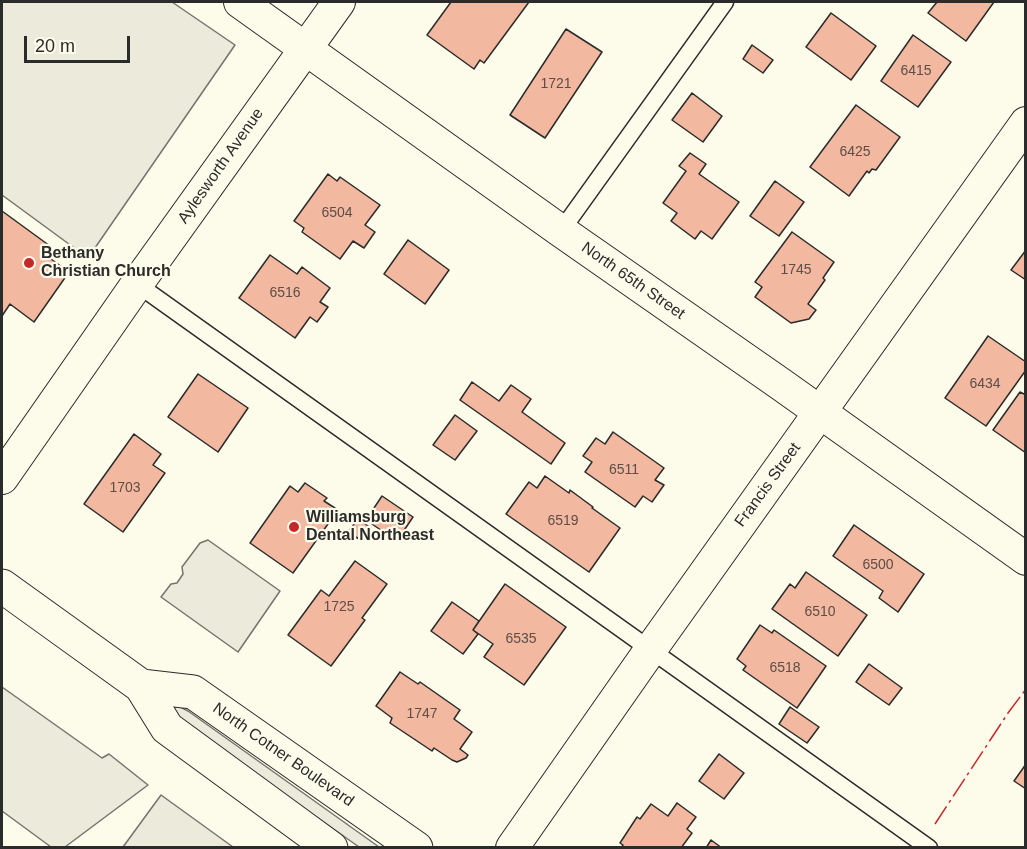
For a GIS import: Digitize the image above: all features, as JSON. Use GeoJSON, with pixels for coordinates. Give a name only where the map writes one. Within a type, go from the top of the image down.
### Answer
{"type":"FeatureCollection","features":[{"type":"Feature","properties":{"kind":"main road","name":"North Cotner Boulevard"},"geometry":{"type":"LineString","coordinates":[[2,586],[141,686],[167,728],[331,848]]}},
{"type":"Feature","properties":{"kind":"main road","name":"North Cotner Boulevard"},"geometry":{"type":"LineString","coordinates":[[141,686],[193,692],[416,848]]}},
{"type":"Feature","properties":{"kind":"street","name":"North 65th Street"},"geometry":{"type":"LineString","coordinates":[[240,2],[1026,560]]}},
{"type":"Feature","properties":{"kind":"street","name":"Aylesworth Avenue"},"geometry":{"type":"LineString","coordinates":[[2,478],[137,284],[339,2]]}},
{"type":"Feature","properties":{"kind":"street","name":"Francis Street"},"geometry":{"type":"LineString","coordinates":[[512,848],[1026,123]]}},
{"type":"Feature","properties":{"kind":"lane"},"geometry":{"type":"LineString","coordinates":[[561,231],[725,2]]}},
{"type":"Feature","properties":{"kind":"lane"},"geometry":{"type":"LineString","coordinates":[[137,284],[929,848]]}},
{"type":"Feature","properties":{"kind":"shaded area"},"geometry":{"type":"Polygon","coordinates":[[[2,2],[172,2],[235,45],[88,258],[2,195],[2,2]]]}},
{"type":"Feature","properties":{"kind":"shaded area"},"geometry":{"type":"Polygon","coordinates":[[[208,540],[280,591],[238,652],[161,597],[171,584],[177,583],[183,574],[182,567],[200,543],[208,540]]]}},
{"type":"Feature","properties":{"kind":"shaded area"},"geometry":{"type":"Polygon","coordinates":[[[2,687],[102,758],[109,754],[148,785],[65,847],[51,847],[2,811],[2,687]]]}},
{"type":"Feature","properties":{"kind":"shaded area"},"geometry":{"type":"Polygon","coordinates":[[[165,699],[188,711],[379,847],[359,847],[182,722],[165,699]]]}},
{"type":"Feature","properties":{"kind":"shaded area"},"geometry":{"type":"Polygon","coordinates":[[[161,795],[233,847],[123,847],[161,795]]]}},
{"type":"Feature","properties":{"kind":"building"},"geometry":{"type":"Polygon","coordinates":[[[451,2],[529,2],[484,63],[480,60],[474,69],[427,35],[451,2]]]}},
{"type":"Feature","properties":{"kind":"building"},"geometry":{"type":"Polygon","coordinates":[[[937,2],[994,2],[966,41],[928,13],[937,2]]]}},
{"type":"Feature","properties":{"kind":"building"},"geometry":{"type":"Polygon","coordinates":[[[831,13],[876,46],[851,80],[806,47],[831,13]]]}},
{"type":"Feature","properties":{"kind":"building"},"geometry":{"type":"Polygon","coordinates":[[[566,29],[602,52],[545,138],[510,115],[566,29]]]}},
{"type":"Feature","properties":{"kind":"building"},"geometry":{"type":"Polygon","coordinates":[[[913,35],[951,62],[918,107],[881,81],[913,35]]]}},
{"type":"Feature","properties":{"kind":"building"},"geometry":{"type":"Polygon","coordinates":[[[752,45],[773,60],[763,73],[743,59],[752,45]]]}},
{"type":"Feature","properties":{"kind":"building"},"geometry":{"type":"Polygon","coordinates":[[[692,93],[722,116],[703,142],[672,120],[692,93]]]}},
{"type":"Feature","properties":{"kind":"building"},"geometry":{"type":"Polygon","coordinates":[[[856,105],[900,137],[876,170],[872,169],[869,173],[867,171],[849,196],[810,167],[856,105]]]}},
{"type":"Feature","properties":{"kind":"building"},"geometry":{"type":"Polygon","coordinates":[[[690,153],[706,164],[699,174],[739,202],[712,239],[701,231],[695,239],[671,221],[677,213],[663,203],[686,171],[679,166],[690,153]]]}},
{"type":"Feature","properties":{"kind":"building"},"geometry":{"type":"Polygon","coordinates":[[[328,174],[337,181],[340,177],[380,205],[365,225],[375,232],[364,248],[353,241],[340,259],[302,232],[304,228],[294,221],[328,174]]]}},
{"type":"Feature","properties":{"kind":"building"},"geometry":{"type":"Polygon","coordinates":[[[775,181],[804,202],[779,236],[750,216],[775,181]]]}},
{"type":"Feature","properties":{"kind":"building","name":"Bethany Christian Church"},"geometry":{"type":"Polygon","coordinates":[[[2,211],[50,246],[44,254],[69,272],[34,322],[10,304],[2,316],[2,211]]]}},
{"type":"Feature","properties":{"kind":"building"},"geometry":{"type":"Polygon","coordinates":[[[792,232],[834,262],[823,278],[825,280],[808,304],[816,310],[809,319],[791,323],[755,297],[762,287],[755,282],[792,232]]]}},
{"type":"Feature","properties":{"kind":"building"},"geometry":{"type":"Polygon","coordinates":[[[408,240],[449,270],[425,304],[384,274],[408,240]]]}},
{"type":"Feature","properties":{"kind":"building"},"geometry":{"type":"Polygon","coordinates":[[[1026,250],[1026,280],[1011,270],[1026,250]]]}},
{"type":"Feature","properties":{"kind":"building"},"geometry":{"type":"Polygon","coordinates":[[[270,255],[297,274],[302,267],[330,288],[320,302],[328,307],[317,322],[310,317],[295,338],[239,298],[270,255]]]}},
{"type":"Feature","properties":{"kind":"building"},"geometry":{"type":"Polygon","coordinates":[[[988,336],[1026,362],[1026,370],[986,426],[945,398],[988,336]]]}},
{"type":"Feature","properties":{"kind":"building"},"geometry":{"type":"Polygon","coordinates":[[[198,374],[248,408],[218,452],[168,417],[198,374]]]}},
{"type":"Feature","properties":{"kind":"building"},"geometry":{"type":"Polygon","coordinates":[[[472,382],[499,401],[511,385],[531,399],[522,412],[565,443],[551,464],[460,400],[472,382]]]}},
{"type":"Feature","properties":{"kind":"building"},"geometry":{"type":"Polygon","coordinates":[[[1020,392],[1026,395],[1026,453],[993,430],[1020,392]]]}},
{"type":"Feature","properties":{"kind":"building"},"geometry":{"type":"Polygon","coordinates":[[[455,415],[477,431],[455,460],[433,445],[455,415]]]}},
{"type":"Feature","properties":{"kind":"building"},"geometry":{"type":"Polygon","coordinates":[[[613,432],[664,468],[655,480],[664,485],[652,502],[643,496],[635,507],[585,472],[592,462],[583,456],[596,438],[605,444],[613,432]]]}},
{"type":"Feature","properties":{"kind":"building"},"geometry":{"type":"Polygon","coordinates":[[[134,434],[161,454],[153,465],[165,473],[123,532],[84,504],[134,434]]]}},
{"type":"Feature","properties":{"kind":"building"},"geometry":{"type":"Polygon","coordinates":[[[545,476],[569,493],[570,490],[620,528],[589,572],[506,514],[529,482],[537,488],[545,476]]]}},
{"type":"Feature","properties":{"kind":"building","name":"Williamsburg Dental Northeast"},"geometry":{"type":"Polygon","coordinates":[[[305,483],[327,498],[324,501],[338,510],[293,573],[250,543],[290,486],[298,492],[305,483]]]}},
{"type":"Feature","properties":{"kind":"building"},"geometry":{"type":"Polygon","coordinates":[[[382,496],[413,517],[397,541],[366,520],[382,496]]]}},
{"type":"Feature","properties":{"kind":"building"},"geometry":{"type":"Polygon","coordinates":[[[358,519],[371,528],[362,541],[348,532],[358,519]]]}},
{"type":"Feature","properties":{"kind":"building"},"geometry":{"type":"Polygon","coordinates":[[[854,525],[924,574],[898,612],[879,598],[883,591],[833,556],[854,525]]]}},
{"type":"Feature","properties":{"kind":"building"},"geometry":{"type":"Polygon","coordinates":[[[355,561],[387,584],[362,618],[365,620],[331,666],[288,635],[321,590],[329,596],[355,561]]]}},
{"type":"Feature","properties":{"kind":"building"},"geometry":{"type":"Polygon","coordinates":[[[806,572],[867,615],[838,656],[772,609],[790,584],[795,588],[806,572]]]}},
{"type":"Feature","properties":{"kind":"building"},"geometry":{"type":"Polygon","coordinates":[[[505,584],[566,627],[524,685],[484,657],[493,644],[473,630],[505,584]]]}},
{"type":"Feature","properties":{"kind":"building"},"geometry":{"type":"Polygon","coordinates":[[[452,602],[479,621],[473,630],[478,634],[463,654],[431,631],[452,602]]]}},
{"type":"Feature","properties":{"kind":"building"},"geometry":{"type":"Polygon","coordinates":[[[760,625],[772,633],[774,630],[826,666],[797,708],[743,670],[746,666],[737,659],[760,625]]]}},
{"type":"Feature","properties":{"kind":"building"},"geometry":{"type":"Polygon","coordinates":[[[869,664],[902,688],[889,705],[856,682],[869,664]]]}},
{"type":"Feature","properties":{"kind":"building"},"geometry":{"type":"Polygon","coordinates":[[[400,672],[418,684],[420,682],[460,710],[454,719],[472,732],[460,749],[468,755],[466,758],[457,762],[434,748],[432,751],[390,723],[392,718],[376,706],[400,672]]]}},
{"type":"Feature","properties":{"kind":"building"},"geometry":{"type":"Polygon","coordinates":[[[790,707],[819,727],[807,743],[779,724],[790,707]]]}},
{"type":"Feature","properties":{"kind":"building"},"geometry":{"type":"Polygon","coordinates":[[[719,754],[744,773],[724,799],[699,781],[719,754]]]}},
{"type":"Feature","properties":{"kind":"building"},"geometry":{"type":"Polygon","coordinates":[[[1026,764],[1026,789],[1014,781],[1026,764]]]}},
{"type":"Feature","properties":{"kind":"building"},"geometry":{"type":"Polygon","coordinates":[[[677,803],[696,817],[687,829],[692,833],[681,848],[621,848],[623,845],[620,843],[637,817],[640,819],[651,804],[668,816],[677,803]]]}},
{"type":"Feature","properties":{"kind":"building"},"geometry":{"type":"Polygon","coordinates":[[[711,840],[722,848],[706,848],[711,840]]]}},
{"type":"Feature","properties":{"kind":"power"},"geometry":{"type":"LineString","coordinates":[[935,824],[1026,689]]}},
{"type":"Feature","properties":{"kind":"place","name":"Bethany Christian Church"},"geometry":{"type":"Point","coordinates":[29,263]}},
{"type":"Feature","properties":{"kind":"place","name":"Williamsburg Dental Northeast"},"geometry":{"type":"Point","coordinates":[294,527]}}]}
